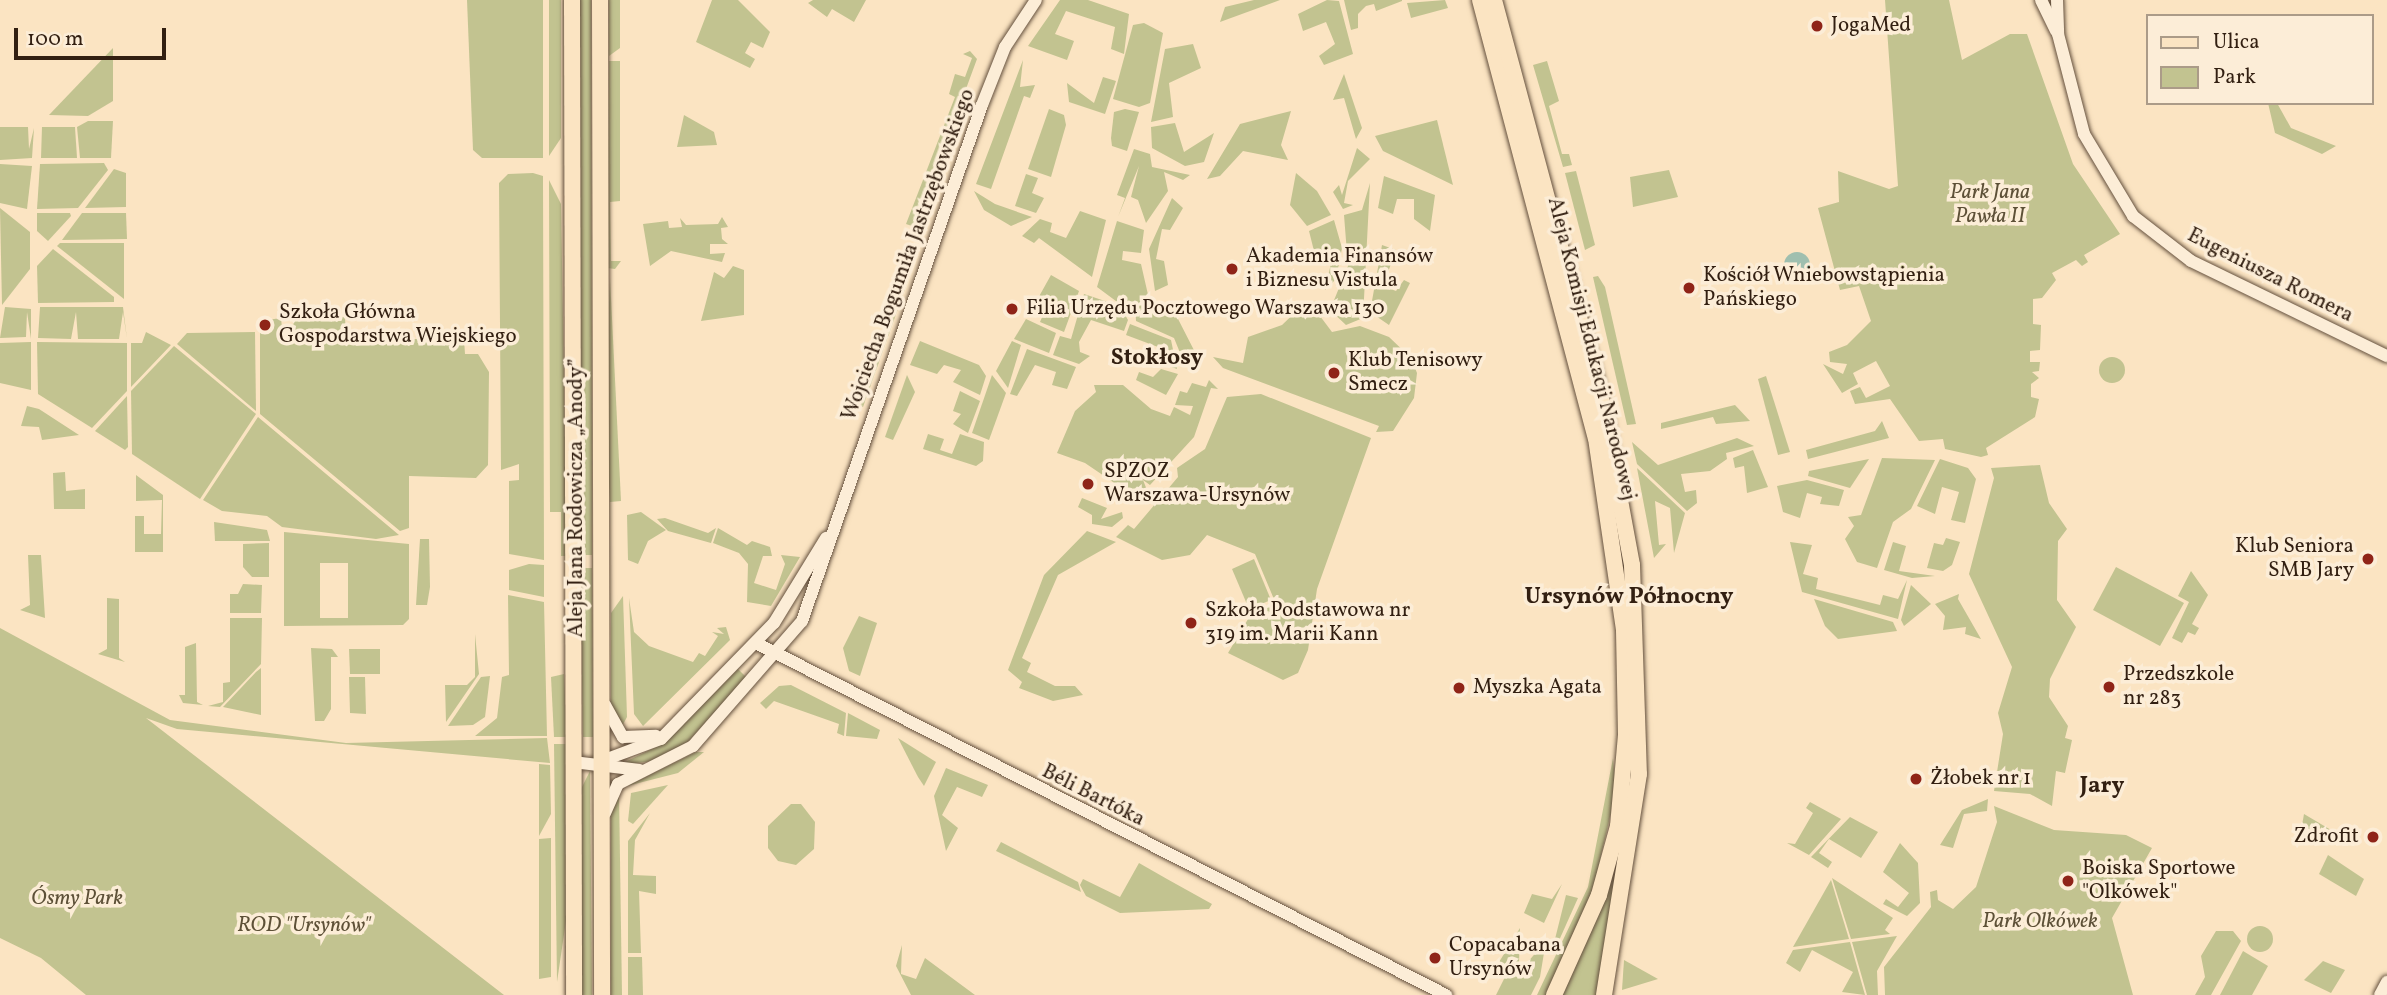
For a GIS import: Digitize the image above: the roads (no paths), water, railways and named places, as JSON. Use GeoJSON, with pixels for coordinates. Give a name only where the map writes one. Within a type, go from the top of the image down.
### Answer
{"type":"FeatureCollection","features":[{"type":"Feature","properties":{"kind":"main road","name":"Aleja Jana Rodowicza „Anody”"},"geometry":{"type":"LineString","coordinates":[[572,0],[575,995]]}},
{"type":"Feature","properties":{"kind":"main road","name":"Aleja Jana Rodowicza „Anody”"},"geometry":{"type":"LineString","coordinates":[[600,0],[599,830],[602,995]]}},
{"type":"Feature","properties":{"kind":"main road","name":"Aleja Komisji Edukacji Narodowej"},"geometry":{"type":"LineString","coordinates":[[1480,0],[1596,438],[1624,630],[1626,754],[1614,843],[1599,895],[1554,995]]}},
{"type":"Feature","properties":{"kind":"main road","name":"Aleja Komisji Edukacji Narodowej"},"geometry":{"type":"LineString","coordinates":[[1494,0],[1602,403],[1633,576],[1639,774],[1604,995]]}},
{"type":"Feature","properties":{"kind":"street","name":"Wojciecha Bogumiła Jastrzębowskiego"},"geometry":{"type":"LineString","coordinates":[[599,830],[621,782],[689,749],[776,655],[813,598],[832,528],[982,105],[1005,47],[1036,0]]}},
{"type":"Feature","properties":{"kind":"street","name":"Eugeniusza Romera"},"geometry":{"type":"LineString","coordinates":[[2040,0],[2057,34],[2088,143],[2139,222],[2199,265],[2387,356]]}},
{"type":"Feature","properties":{"kind":"street","name":"Eugeniusza Romera"},"geometry":{"type":"LineString","coordinates":[[2057,0],[2057,34]]}},
{"type":"Feature","properties":{"kind":"street","name":"Wojciecha Bogumiła Jastrzębowskiego"},"geometry":{"type":"LineString","coordinates":[[599,762],[648,748],[670,731],[756,643],[832,528]]}},
{"type":"Feature","properties":{"kind":"street","name":"Béli Bartóka"},"geometry":{"type":"LineString","coordinates":[[756,643],[1434,995]]}},
{"type":"Feature","properties":{"kind":"street"},"geometry":{"type":"LineString","coordinates":[[599,680],[621,735],[641,741],[670,731]]}},
{"type":"Feature","properties":{"kind":"street"},"geometry":{"type":"LineString","coordinates":[[573,762],[599,762],[641,770]]}},
{"type":"Feature","properties":{"kind":"street","name":"Béli Bartóka"},"geometry":{"type":"LineString","coordinates":[[1413,982],[1446,995]]}},
{"type":"Feature","properties":{"kind":"street"},"geometry":{"type":"LineString","coordinates":[[2380,995],[2387,982]]}},
{"type":"Feature","properties":{"kind":"place","name":"JogaMed"},"geometry":{"type":"Point","coordinates":[1817,26]}},
{"type":"Feature","properties":{"kind":"place","name":"Akademia Finansów i Biznesu Vistula"},"geometry":{"type":"Point","coordinates":[1232,269]}},
{"type":"Feature","properties":{"kind":"place","name":"Kościół Wniebowstąpienia Pańskiego"},"geometry":{"type":"Point","coordinates":[1689,288]}},
{"type":"Feature","properties":{"kind":"place","name":"Filia Urzędu Pocztowego Warszawa 130"},"geometry":{"type":"Point","coordinates":[1012,309]}},
{"type":"Feature","properties":{"kind":"place","name":"Szkoła Główna Gospodarstwa Wiejskiego"},"geometry":{"type":"Point","coordinates":[265,325]}},
{"type":"Feature","properties":{"kind":"place","name":"Klub Tenisowy Smecz"},"geometry":{"type":"Point","coordinates":[1334,373]}},
{"type":"Feature","properties":{"kind":"place","name":"SPZOZ Warszawa-Ursynów"},"geometry":{"type":"Point","coordinates":[1088,484]}},
{"type":"Feature","properties":{"kind":"place","name":"Klub Seniora SMB Jary"},"geometry":{"type":"Point","coordinates":[2368,559]}},
{"type":"Feature","properties":{"kind":"place","name":"Szkoła Podstawowa nr 319 im. Marii Kann"},"geometry":{"type":"Point","coordinates":[1191,623]}},
{"type":"Feature","properties":{"kind":"place","name":"Przedszkole nr 283"},"geometry":{"type":"Point","coordinates":[2109,687]}},
{"type":"Feature","properties":{"kind":"place","name":"Myszka Agata"},"geometry":{"type":"Point","coordinates":[1459,688]}},
{"type":"Feature","properties":{"kind":"place","name":"Żłobek nr 1"},"geometry":{"type":"Point","coordinates":[1916,779]}},
{"type":"Feature","properties":{"kind":"place","name":"Zdrofit"},"geometry":{"type":"Point","coordinates":[2373,837]}},
{"type":"Feature","properties":{"kind":"place","name":"Boiska Sportowe \"Olkówek\""},"geometry":{"type":"Point","coordinates":[2068,881]}},
{"type":"Feature","properties":{"kind":"place","name":"Copacabana Ursynów"},"geometry":{"type":"Point","coordinates":[1435,958]}},
{"type":"Feature","properties":{"kind":"district","name":"Stokłosy"},"geometry":{"type":"Point","coordinates":[1157,358]}},
{"type":"Feature","properties":{"kind":"district","name":"Ursynów Północny"},"geometry":{"type":"Point","coordinates":[1629,598]}},
{"type":"Feature","properties":{"kind":"district","name":"Jary"},"geometry":{"type":"Point","coordinates":[2102,786]}},
{"type":"Feature","properties":{"kind":"park label","name":"Park Jana Pawła II"},"geometry":{"type":"Point","coordinates":[1990,205]}},
{"type":"Feature","properties":{"kind":"park label","name":"Ósmy Park"},"geometry":{"type":"Point","coordinates":[77,899]}},
{"type":"Feature","properties":{"kind":"park label","name":"Park Olkówek"},"geometry":{"type":"Point","coordinates":[2040,922]}},
{"type":"Feature","properties":{"kind":"park label","name":"ROD \"Ursynów\""},"geometry":{"type":"Point","coordinates":[304,926]}}]}
